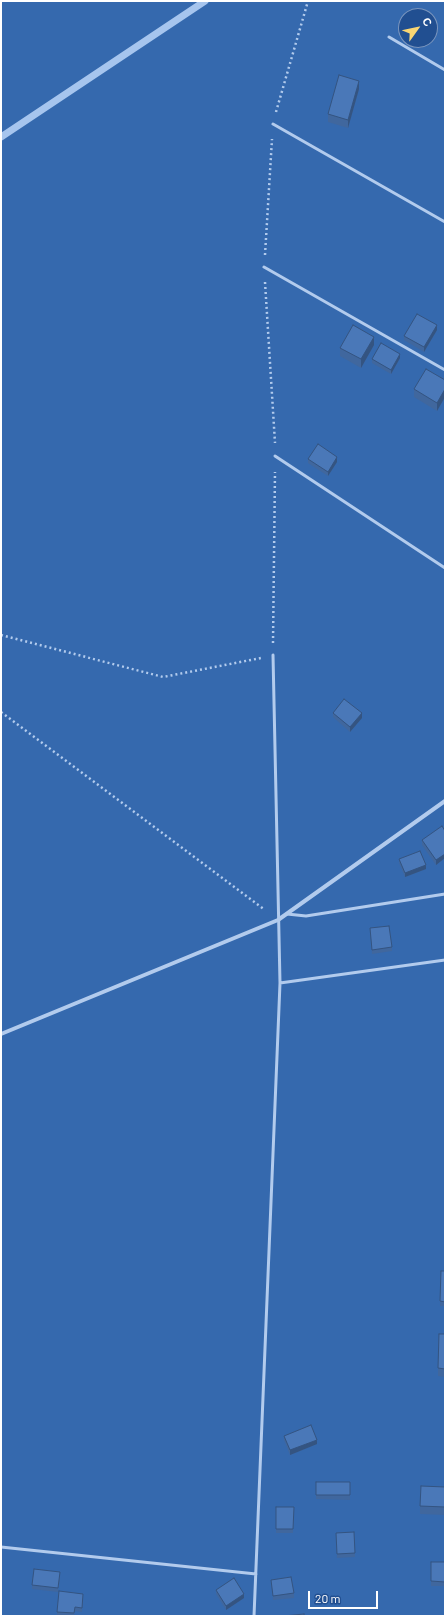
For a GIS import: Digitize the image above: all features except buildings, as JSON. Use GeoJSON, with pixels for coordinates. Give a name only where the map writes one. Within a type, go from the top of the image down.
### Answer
{"type":"FeatureCollection","features":[{"type":"Feature","properties":{"kind":"street"},"geometry":{"type":"LineString","coordinates":[[1,1034],[278,920],[445,801]]}},
{"type":"Feature","properties":{"kind":"lane"},"geometry":{"type":"LineString","coordinates":[[389,37],[445,70]]}},
{"type":"Feature","properties":{"kind":"lane"},"geometry":{"type":"LineString","coordinates":[[273,124],[445,222]]}},
{"type":"Feature","properties":{"kind":"lane"},"geometry":{"type":"LineString","coordinates":[[264,267],[445,370]]}},
{"type":"Feature","properties":{"kind":"lane"},"geometry":{"type":"LineString","coordinates":[[275,456],[445,568]]}},
{"type":"Feature","properties":{"kind":"lane"},"geometry":{"type":"LineString","coordinates":[[254,1616],[280,983],[273,655]]}},
{"type":"Feature","properties":{"kind":"lane"},"geometry":{"type":"LineString","coordinates":[[287,914],[306,916],[445,894]]}},
{"type":"Feature","properties":{"kind":"lane"},"geometry":{"type":"LineString","coordinates":[[280,983],[445,960]]}},
{"type":"Feature","properties":{"kind":"lane"},"geometry":{"type":"LineString","coordinates":[[1,1547],[256,1574]]}},
{"type":"Feature","properties":{"kind":"path"},"geometry":{"type":"LineString","coordinates":[[1,635],[163,677],[273,655]]}},
{"type":"Feature","properties":{"kind":"path"},"geometry":{"type":"LineString","coordinates":[[1,712],[278,920]]}},
{"type":"Feature","properties":{"kind":"shaded area"},"geometry":{"type":"Polygon","coordinates":[[[1,1],[445,1],[445,1616],[1,1616],[1,1]]]}},
{"type":"Feature","properties":{"kind":"waterway"},"geometry":{"type":"LineString","coordinates":[[1,137],[205,1]]}}]}
